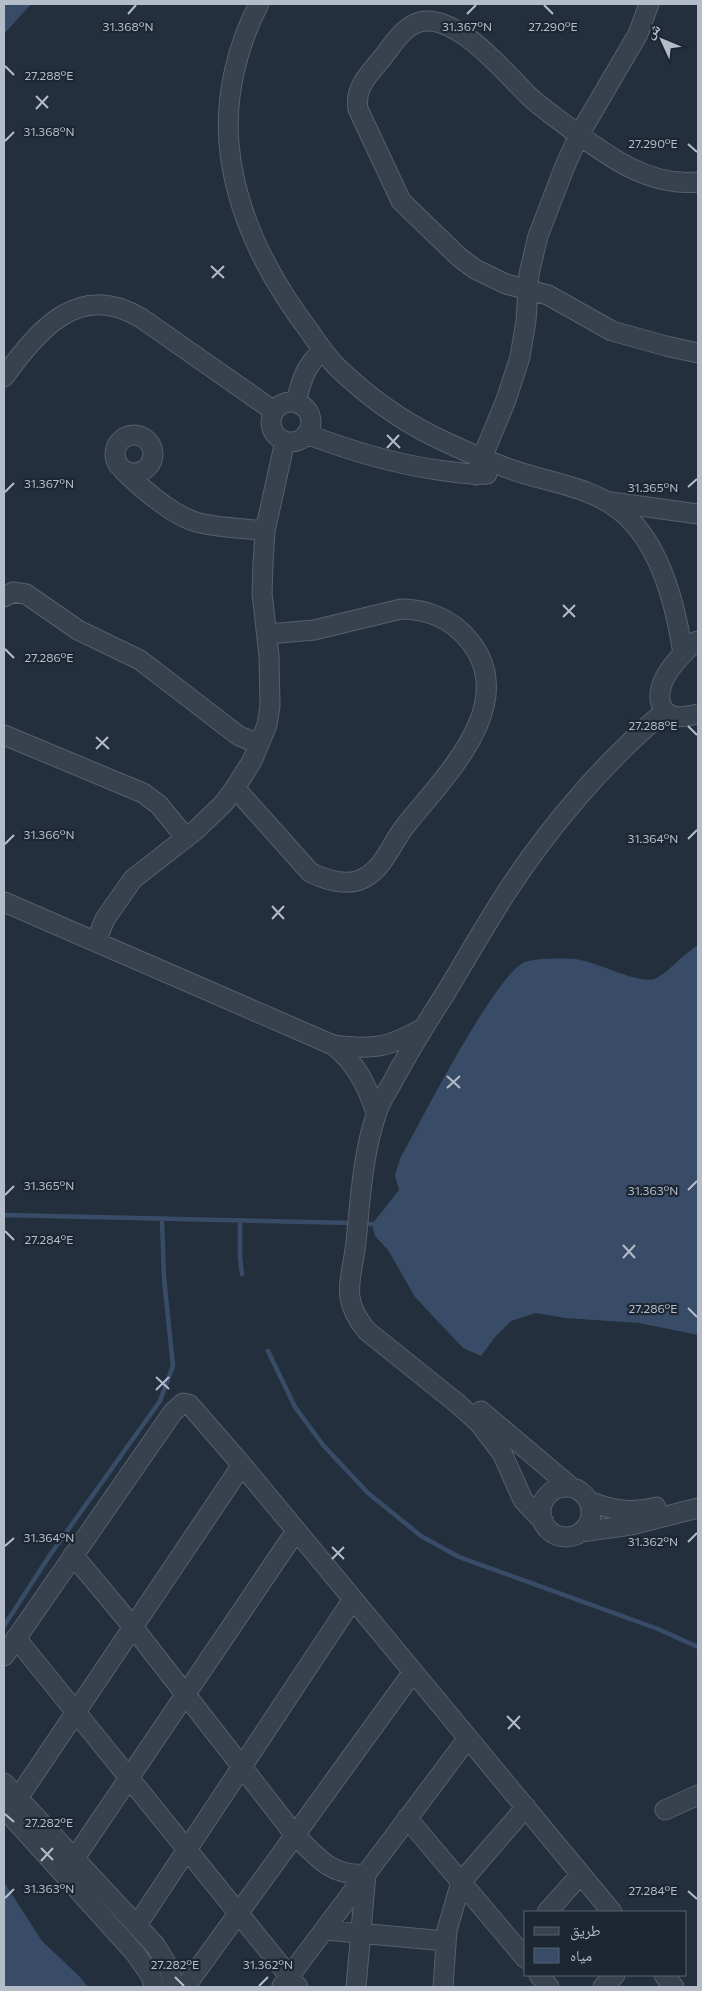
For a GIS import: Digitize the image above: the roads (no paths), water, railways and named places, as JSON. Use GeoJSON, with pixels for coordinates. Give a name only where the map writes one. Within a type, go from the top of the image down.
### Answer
{"type":"FeatureCollection","features":[{"type":"Feature","properties":{"kind":"street"},"geometry":{"type":"LineString","coordinates":[[259,4],[244,37],[232,82],[228,123],[231,163],[243,208],[263,257],[290,304],[322,350],[352,380],[413,426],[478,466]]}},
{"type":"Feature","properties":{"kind":"street"},"geometry":{"type":"LineString","coordinates":[[478,466],[506,400],[520,357],[525,331],[530,262],[538,236],[565,166],[580,135],[638,34],[649,4]]}},
{"type":"Feature","properties":{"kind":"street"},"geometry":{"type":"LineString","coordinates":[[698,182],[674,182],[643,173],[611,157],[532,98],[474,43],[457,31],[441,24],[425,21],[413,25],[403,32],[359,88],[357,95],[358,109],[401,201],[459,257],[475,269],[506,284],[548,294],[612,330],[698,353]]}},
{"type":"Feature","properties":{"kind":"street"},"geometry":{"type":"LineString","coordinates":[[4,377],[26,346],[56,318],[85,307],[109,306],[131,312],[141,318],[274,411]]}},
{"type":"Feature","properties":{"kind":"street"},"geometry":{"type":"LineString","coordinates":[[296,403],[300,384],[308,365],[322,350]]}},
{"type":"Feature","properties":{"kind":"street"},"geometry":{"type":"LineString","coordinates":[[286,403],[296,403],[304,408],[310,416],[310,426],[306,434],[298,440],[285,441],[279,438],[273,431],[271,421],[274,411],[286,403]]}},
{"type":"Feature","properties":{"kind":"street"},"geometry":{"type":"LineString","coordinates":[[306,434],[361,454],[394,462],[478,466],[511,470],[587,492],[608,501],[698,514]]}},
{"type":"Feature","properties":{"kind":"street"},"geometry":{"type":"LineString","coordinates":[[150,494],[147,481],[148,467],[154,455],[152,446],[142,436],[133,435],[124,438],[116,449],[116,458],[123,470],[150,494],[194,521],[265,531]]}},
{"type":"Feature","properties":{"kind":"street"},"geometry":{"type":"LineString","coordinates":[[96,941],[105,919],[133,879],[186,838],[218,809],[235,788],[259,744],[269,717],[268,634],[262,593],[265,531],[285,441]]}},
{"type":"Feature","properties":{"kind":"street"},"geometry":{"type":"LineString","coordinates":[[123,470],[136,474],[148,467]]}},
{"type":"Feature","properties":{"kind":"street"},"geometry":{"type":"LineString","coordinates":[[608,501],[635,524],[653,553],[673,604],[683,654]]}},
{"type":"Feature","properties":{"kind":"street"},"geometry":{"type":"LineString","coordinates":[[4,597],[13,592],[26,594],[78,630],[140,660],[239,736],[259,744]]}},
{"type":"Feature","properties":{"kind":"street"},"geometry":{"type":"LineString","coordinates":[[235,788],[310,872],[318,876],[340,881],[352,882],[362,879],[378,866],[405,826],[459,759],[472,738],[485,704],[486,682],[476,649],[458,628],[434,614],[412,609],[401,609],[314,630],[268,634]]}},
{"type":"Feature","properties":{"kind":"street"},"geometry":{"type":"LineString","coordinates":[[698,641],[683,654],[666,676],[659,697],[664,712],[670,715],[678,717],[698,714]]}},
{"type":"Feature","properties":{"kind":"street"},"geometry":{"type":"LineString","coordinates":[[664,712],[627,745],[601,772],[532,856],[509,889],[424,1027],[376,1113],[359,1208],[350,1278],[350,1300],[352,1309],[362,1325],[371,1334],[479,1423],[502,1454],[523,1500],[550,1531],[560,1536],[571,1536],[581,1532],[631,1525],[698,1508]]}},
{"type":"Feature","properties":{"kind":"street"},"geometry":{"type":"LineString","coordinates":[[4,735],[143,793],[159,805],[186,838]]}},
{"type":"Feature","properties":{"kind":"street"},"geometry":{"type":"LineString","coordinates":[[4,902],[333,1046],[344,1054],[359,1072],[371,1096],[376,1113]]}},
{"type":"Feature","properties":{"kind":"street"},"geometry":{"type":"LineString","coordinates":[[333,1046],[369,1049],[400,1041],[424,1027]]}},
{"type":"Feature","properties":{"kind":"street"},"geometry":{"type":"LineString","coordinates":[[355,1250],[359,1292],[367,1312],[373,1320],[572,1488],[582,1493],[589,1501],[615,1510],[636,1511],[698,1495]]}},
{"type":"Feature","properties":{"kind":"street"},"geometry":{"type":"LineString","coordinates":[[4,1656],[173,1412],[183,1403],[189,1404],[242,1465],[611,1911]]}},
{"type":"Feature","properties":{"kind":"street"},"geometry":{"type":"LineString","coordinates":[[10,1807],[242,1465]]}},
{"type":"Feature","properties":{"kind":"street"},"geometry":{"type":"LineString","coordinates":[[544,1522],[541,1512],[547,1496],[556,1490],[572,1488]]}},
{"type":"Feature","properties":{"kind":"street"},"geometry":{"type":"LineString","coordinates":[[581,1532],[590,1518],[589,1501]]}},
{"type":"Feature","properties":{"kind":"street"},"geometry":{"type":"LineString","coordinates":[[69,1867],[296,1531]]}},
{"type":"Feature","properties":{"kind":"street"},"geometry":{"type":"LineString","coordinates":[[74,1555],[133,1627],[295,1835],[324,1864],[353,1875],[366,1874]]}},
{"type":"Feature","properties":{"kind":"street"},"geometry":{"type":"LineString","coordinates":[[137,1925],[352,1599]]}},
{"type":"Feature","properties":{"kind":"street"},"geometry":{"type":"LineString","coordinates":[[16,1638],[238,1914],[290,1984],[325,1930],[468,1738]]}},
{"type":"Feature","properties":{"kind":"street"},"geometry":{"type":"LineString","coordinates":[[185,1987],[413,1672]]}},
{"type":"Feature","properties":{"kind":"street"},"geometry":{"type":"LineString","coordinates":[[4,1783],[10,1807],[69,1867],[137,1925],[163,1956],[169,1968],[174,1987]]}},
{"type":"Feature","properties":{"kind":"street"},"geometry":{"type":"LineString","coordinates":[[665,1810],[698,1795]]}},
{"type":"Feature","properties":{"kind":"street"},"geometry":{"type":"LineString","coordinates":[[443,1987],[446,1941],[451,1913],[461,1882],[526,1808]]}},
{"type":"Feature","properties":{"kind":"street"},"geometry":{"type":"LineString","coordinates":[[408,1818],[461,1882],[522,1948]]}},
{"type":"Feature","properties":{"kind":"street"},"geometry":{"type":"LineString","coordinates":[[69,1867],[144,1965],[151,1976],[154,1987]]}},
{"type":"Feature","properties":{"kind":"street"},"geometry":{"type":"LineString","coordinates":[[356,1987],[366,1874]]}},
{"type":"Feature","properties":{"kind":"street"},"geometry":{"type":"LineString","coordinates":[[548,1911],[581,1874]]}},
{"type":"Feature","properties":{"kind":"street"},"geometry":{"type":"LineString","coordinates":[[325,1930],[446,1941]]}},
{"type":"Feature","properties":{"kind":"street"},"geometry":{"type":"LineString","coordinates":[[540,1976],[549,1987]]}},
{"type":"Feature","properties":{"kind":"street"},"geometry":{"type":"LineString","coordinates":[[603,1987],[614,1976]]}},
{"type":"Feature","properties":{"kind":"street"},"geometry":{"type":"LineString","coordinates":[[665,1976],[674,1987]]}},
{"type":"Feature","properties":{"kind":"water"},"geometry":{"type":"Polygon","coordinates":[[[4,4],[31,4],[4,34],[4,4]]]}},
{"type":"Feature","properties":{"kind":"water"},"geometry":{"type":"Polygon","coordinates":[[[698,945],[698,1335],[639,1323],[565,1318],[536,1313],[511,1321],[495,1337],[481,1356],[463,1348],[415,1297],[388,1250],[375,1236],[372,1224],[399,1190],[395,1175],[400,1159],[458,1052],[495,993],[512,973],[525,962],[556,958],[583,960],[630,976],[650,980],[657,978],[698,945]]]}},
{"type":"Feature","properties":{"kind":"water"},"geometry":{"type":"Polygon","coordinates":[[[4,1882],[42,1941],[88,1987],[4,1987],[4,1882]]]}},
{"type":"Feature","properties":{"kind":"waterway"},"geometry":{"type":"LineString","coordinates":[[4,1215],[352,1223]]}},
{"type":"Feature","properties":{"kind":"waterway"},"geometry":{"type":"LineString","coordinates":[[4,1626],[50,1555],[160,1401],[173,1366],[164,1278],[162,1220]]}},
{"type":"Feature","properties":{"kind":"waterway"},"geometry":{"type":"LineString","coordinates":[[240,1220],[242,1274]]}},
{"type":"Feature","properties":{"kind":"waterway"},"geometry":{"type":"LineString","coordinates":[[363,1224],[372,1224]]}},
{"type":"Feature","properties":{"kind":"waterway"},"geometry":{"type":"LineString","coordinates":[[268,1351],[295,1407],[323,1445],[368,1493],[421,1536],[459,1557],[658,1629],[698,1647]]}}]}
